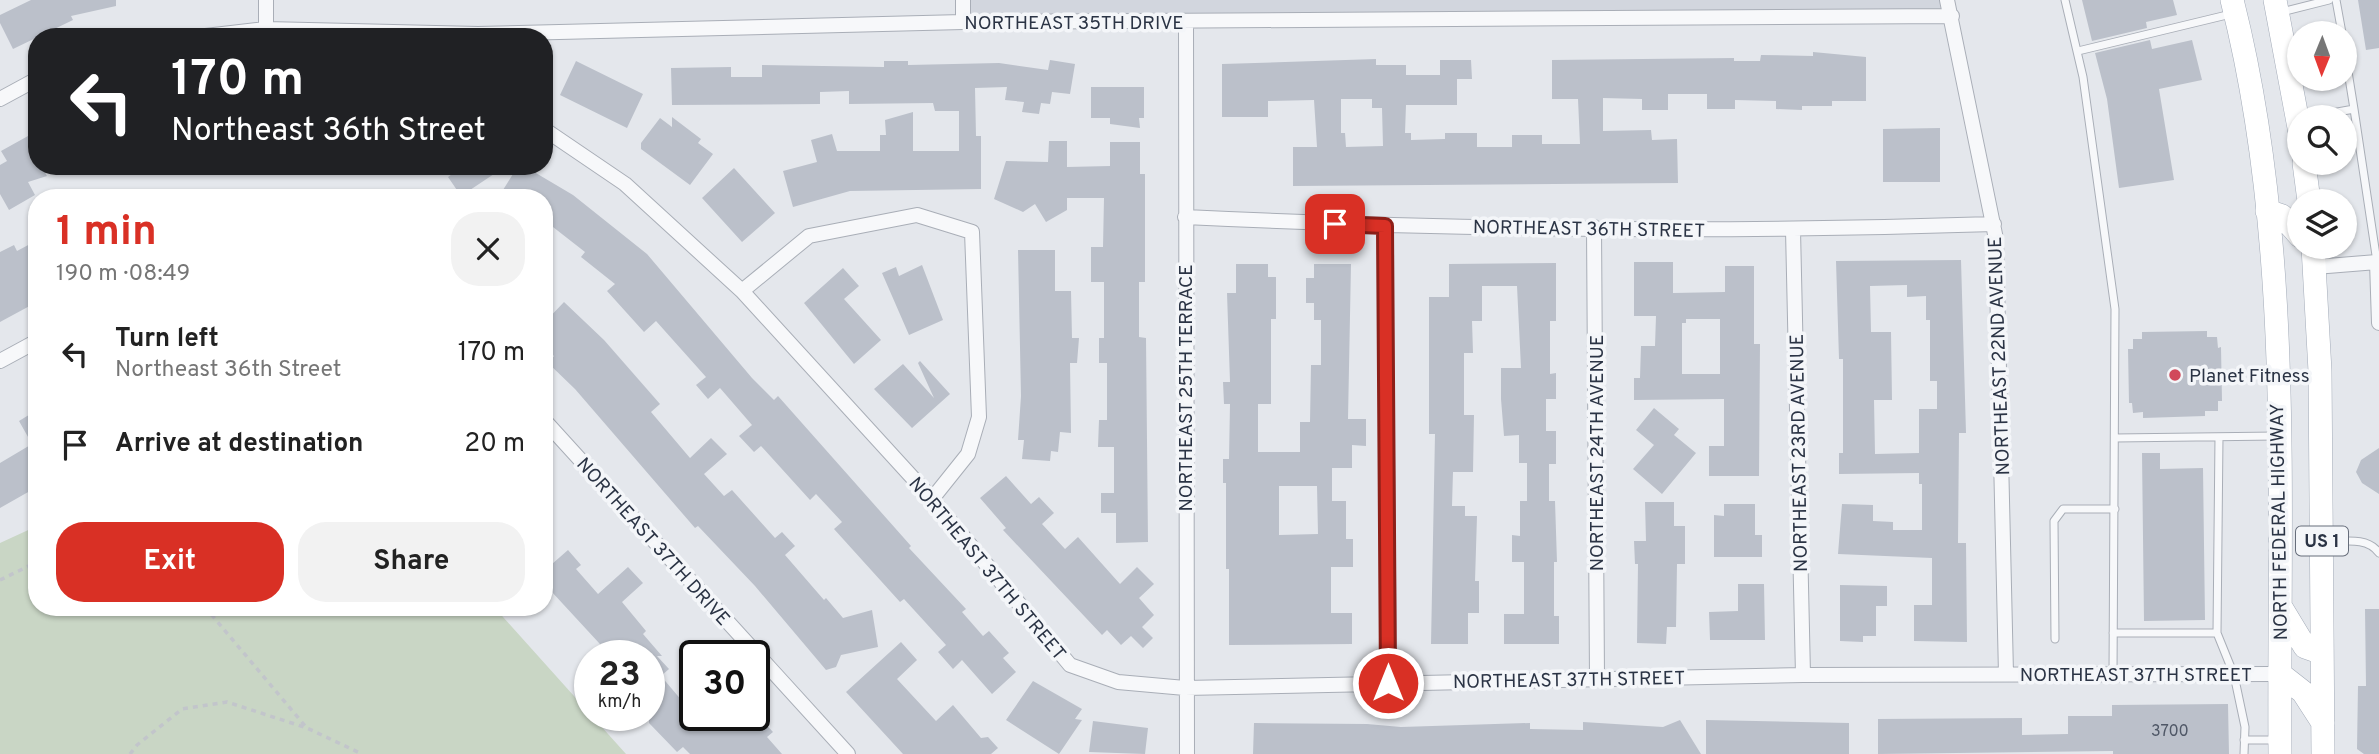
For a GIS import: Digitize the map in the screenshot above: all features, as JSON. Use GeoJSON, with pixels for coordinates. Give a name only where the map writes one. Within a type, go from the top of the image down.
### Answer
{"type":"FeatureCollection","features":[{"type":"Feature","properties":{"kind":"main road","name":"NORTH FEDERAL HIGHWAY"},"geometry":{"type":"LineString","coordinates":[[2233,6],[2255,121],[2267,211],[2274,295],[2278,436],[2280,747]]}},
{"type":"Feature","properties":{"kind":"main road"},"geometry":{"type":"LineString","coordinates":[[2276,6],[2298,105]]}},
{"type":"Feature","properties":{"kind":"main road"},"geometry":{"type":"LineString","coordinates":[[2267,211],[2282,216],[2287,222]]}},
{"type":"Feature","properties":{"kind":"main road","name":"US 1"},"geometry":{"type":"LineString","coordinates":[[2311,259],[2322,541],[2323,754]]}},
{"type":"Feature","properties":{"kind":"main road"},"geometry":{"type":"LineString","coordinates":[[2279,603],[2305,647],[2322,653]]}},
{"type":"Feature","properties":{"kind":"main road"},"geometry":{"type":"LineString","coordinates":[[2280,674],[2303,692],[2323,723]]}},
{"type":"Feature","properties":{"kind":"street"},"geometry":{"type":"LineString","coordinates":[[266,0],[267,28]]}},
{"type":"Feature","properties":{"kind":"street"},"geometry":{"type":"LineString","coordinates":[[963,0],[963,22]]}},
{"type":"Feature","properties":{"kind":"street","name":"NORTHEAST 22ND AVENUE"},"geometry":{"type":"LineString","coordinates":[[1947,0],[1994,224],[2006,674]]}},
{"type":"Feature","properties":{"kind":"street","name":"NORTHEAST 35TH DRIVE"},"geometry":{"type":"LineString","coordinates":[[553,34],[963,22],[1952,16]]}},
{"type":"Feature","properties":{"kind":"street","name":"NORTHEAST 25TH TERRACE"},"geometry":{"type":"LineString","coordinates":[[1186,22],[1187,754]]}},
{"type":"Feature","properties":{"kind":"street"},"geometry":{"type":"LineString","coordinates":[[0,99],[28,84]]}},
{"type":"Feature","properties":{"kind":"street","name":"NORTHEAST 37TH STREET"},"geometry":{"type":"LineString","coordinates":[[553,135],[625,184],[742,291],[932,499],[1070,665],[1118,682],[1185,688],[1803,675],[2280,674]]}},
{"type":"Feature","properties":{"kind":"street"},"geometry":{"type":"LineString","coordinates":[[742,291],[809,236],[917,215],[972,232],[979,417],[968,454],[932,499]]}},
{"type":"Feature","properties":{"kind":"street","name":"NORTHEAST 36TH STREET"},"geometry":{"type":"LineString","coordinates":[[1185,217],[1385,226],[1793,230],[1994,224]]}},
{"type":"Feature","properties":{"kind":"street"},"geometry":{"type":"LineString","coordinates":[[1385,226],[1388,683]]}},
{"type":"Feature","properties":{"kind":"street","name":"NORTHEAST 24TH AVENUE"},"geometry":{"type":"LineString","coordinates":[[1594,227],[1597,678]]}},
{"type":"Feature","properties":{"kind":"street","name":"NORTHEAST 23RD AVENUE"},"geometry":{"type":"LineString","coordinates":[[1793,230],[1803,675]]}},
{"type":"Feature","properties":{"kind":"street"},"geometry":{"type":"LineString","coordinates":[[2352,259],[2377,262],[2379,323]]}},
{"type":"Feature","properties":{"kind":"street"},"geometry":{"type":"LineString","coordinates":[[0,361],[28,346]]}},
{"type":"Feature","properties":{"kind":"street","name":"NORTHEAST 37TH DRIVE"},"geometry":{"type":"LineString","coordinates":[[553,430],[848,754]]}},
{"type":"Feature","properties":{"kind":"lane"},"geometry":{"type":"LineString","coordinates":[[2065,0],[2078,51],[2115,309],[2113,674]]}},
{"type":"Feature","properties":{"kind":"lane"},"geometry":{"type":"LineString","coordinates":[[2276,6],[2329,0]]}},
{"type":"Feature","properties":{"kind":"lane"},"geometry":{"type":"LineString","coordinates":[[2336,0],[2340,21]]}},
{"type":"Feature","properties":{"kind":"lane"},"geometry":{"type":"LineString","coordinates":[[2078,51],[2233,6]]}},
{"type":"Feature","properties":{"kind":"lane"},"geometry":{"type":"LineString","coordinates":[[2357,130],[2377,262]]}},
{"type":"Feature","properties":{"kind":"lane"},"geometry":{"type":"LineString","coordinates":[[2115,438],[2278,436]]}},
{"type":"Feature","properties":{"kind":"lane"},"geometry":{"type":"LineString","coordinates":[[2219,437],[2217,633],[2234,675],[2245,727],[2244,754]]}},
{"type":"Feature","properties":{"kind":"lane"},"geometry":{"type":"LineString","coordinates":[[2055,639],[2054,521],[2063,509],[2115,509]]}},
{"type":"Feature","properties":{"kind":"lane"},"geometry":{"type":"LineString","coordinates":[[2322,541],[2357,541],[2374,546],[2379,553]]}},
{"type":"Feature","properties":{"kind":"lane"},"geometry":{"type":"LineString","coordinates":[[2113,633],[2217,633]]}},
{"type":"Feature","properties":{"kind":"lane"},"geometry":{"type":"LineString","coordinates":[[2244,740],[2280,747]]}},
{"type":"Feature","properties":{"kind":"path"},"geometry":{"type":"LineString","coordinates":[[0,580],[28,566]]}},
{"type":"Feature","properties":{"kind":"path"},"geometry":{"type":"LineString","coordinates":[[213,616],[307,729]]}},
{"type":"Feature","properties":{"kind":"path"},"geometry":{"type":"LineString","coordinates":[[130,754],[136,745],[182,709],[226,702],[307,729],[362,754]]}},
{"type":"Feature","properties":{"kind":"shaded area"},"geometry":{"type":"Polygon","coordinates":[[[962,0],[1947,0],[1952,16],[961,21],[962,0]]]}},
{"type":"Feature","properties":{"kind":"green space"},"geometry":{"type":"Polygon","coordinates":[[[28,530],[28,616],[502,616],[574,696],[574,731],[605,731],[626,754],[0,754],[0,543],[28,530]]]}},
{"type":"Feature","properties":{"kind":"building"},"geometry":{"type":"Polygon","coordinates":[[[31,0],[116,0],[116,6],[71,16],[73,20],[56,28],[28,28],[28,42],[13,49],[0,23],[0,15],[31,0]]]}},
{"type":"Feature","properties":{"kind":"building"},"geometry":{"type":"Polygon","coordinates":[[[2082,0],[2173,0],[2177,15],[2146,22],[2147,28],[2092,41],[2082,0]]]}},
{"type":"Feature","properties":{"kind":"building"},"geometry":{"type":"Polygon","coordinates":[[[2358,0],[2379,0],[2379,48],[2366,50],[2358,0]]]}},
{"type":"Feature","properties":{"kind":"building"},"geometry":{"type":"Polygon","coordinates":[[[2150,40],[2152,49],[2192,40],[2202,80],[2159,89],[2174,180],[2119,188],[2107,99],[2095,53],[2150,40]]]}},
{"type":"Feature","properties":{"kind":"building"},"geometry":{"type":"Polygon","coordinates":[[[1813,52],[1866,57],[1866,101],[1832,101],[1832,106],[1802,106],[1802,110],[1776,109],[1776,101],[1735,100],[1735,109],[1707,109],[1707,94],[1668,94],[1668,110],[1642,110],[1642,99],[1603,98],[1603,131],[1651,130],[1652,140],[1677,139],[1678,183],[1293,186],[1293,147],[1317,147],[1314,100],[1268,101],[1268,117],[1222,117],[1222,64],[1376,59],[1376,65],[1406,65],[1406,75],[1440,75],[1440,60],[1471,60],[1472,79],[1457,79],[1457,105],[1406,105],[1405,133],[1411,133],[1411,140],[1445,139],[1445,133],[1477,133],[1477,147],[1512,147],[1512,135],[1542,135],[1542,144],[1580,144],[1578,99],[1552,99],[1552,60],[1734,58],[1734,61],[1760,61],[1761,55],[1813,56],[1813,52]],[[1341,99],[1341,133],[1345,133],[1346,147],[1383,146],[1382,108],[1372,108],[1372,99],[1341,99]]]}},
{"type":"Feature","properties":{"kind":"building"},"geometry":{"type":"Polygon","coordinates":[[[1050,60],[1075,64],[1070,94],[1052,92],[1050,104],[1041,103],[1039,114],[1022,112],[1024,102],[1005,100],[1007,87],[975,88],[976,136],[981,136],[981,189],[850,191],[793,207],[783,171],[817,162],[811,140],[832,134],[837,151],[880,151],[880,135],[886,135],[885,120],[913,112],[913,151],[959,151],[959,111],[935,111],[933,103],[849,104],[849,91],[820,92],[820,104],[672,105],[671,68],[731,67],[731,77],[762,77],[762,65],[884,67],[884,61],[908,61],[908,65],[999,63],[1048,70],[1050,60]]]}},
{"type":"Feature","properties":{"kind":"building"},"geometry":{"type":"Polygon","coordinates":[[[576,61],[643,94],[627,128],[560,95],[576,61]]]}},
{"type":"Feature","properties":{"kind":"building"},"geometry":{"type":"Polygon","coordinates":[[[1091,87],[1144,87],[1144,118],[1139,118],[1140,128],[1110,124],[1110,118],[1091,118],[1091,87]]]}},
{"type":"Feature","properties":{"kind":"building"},"geometry":{"type":"Polygon","coordinates":[[[672,117],[701,139],[698,143],[713,154],[690,185],[641,149],[641,143],[660,118],[672,127],[672,117]]]}},
{"type":"Feature","properties":{"kind":"building"},"geometry":{"type":"Polygon","coordinates":[[[1940,128],[1940,182],[1883,182],[1883,129],[1940,128]]]}},
{"type":"Feature","properties":{"kind":"building"},"geometry":{"type":"Polygon","coordinates":[[[28,136],[28,175],[47,176],[28,182],[32,189],[28,189],[28,199],[9,210],[0,194],[0,165],[7,161],[1,151],[28,136]]]}},
{"type":"Feature","properties":{"kind":"building"},"geometry":{"type":"Polygon","coordinates":[[[1049,141],[1067,141],[1067,167],[1110,166],[1110,142],[1140,142],[1140,174],[1145,174],[1145,282],[1139,282],[1139,337],[1146,338],[1148,542],[1116,543],[1116,513],[1101,513],[1101,493],[1114,493],[1114,447],[1098,447],[1099,420],[1107,420],[1107,363],[1099,363],[1099,338],[1104,338],[1104,282],[1091,282],[1091,247],[1103,247],[1104,198],[1067,198],[1067,210],[1046,222],[1035,204],[1023,212],[994,199],[1006,161],[1048,162],[1049,141]]]}},
{"type":"Feature","properties":{"kind":"building"},"geometry":{"type":"Polygon","coordinates":[[[734,168],[775,213],[742,242],[702,198],[734,168]]]}},
{"type":"Feature","properties":{"kind":"building"},"geometry":{"type":"Polygon","coordinates":[[[492,175],[472,189],[456,189],[448,177],[492,175]]]}},
{"type":"Feature","properties":{"kind":"building"},"geometry":{"type":"Polygon","coordinates":[[[512,175],[539,175],[573,195],[647,254],[752,378],[774,400],[778,396],[911,546],[909,548],[966,609],[962,612],[983,636],[989,631],[1009,653],[1003,658],[1016,672],[992,694],[962,660],[953,669],[938,652],[946,645],[904,599],[900,602],[834,529],[842,522],[816,494],[810,500],[761,446],[754,452],[739,436],[752,425],[720,388],[708,399],[696,385],[706,377],[656,321],[644,332],[607,291],[615,284],[581,257],[585,252],[553,227],[553,189],[504,189],[512,175]]]}},
{"type":"Feature","properties":{"kind":"building"},"geometry":{"type":"Polygon","coordinates":[[[14,245],[17,251],[28,245],[28,307],[0,322],[0,252],[14,245]]]}},
{"type":"Feature","properties":{"kind":"building"},"geometry":{"type":"Polygon","coordinates":[[[1018,250],[1055,250],[1055,291],[1071,291],[1072,338],[1079,338],[1077,363],[1070,363],[1071,433],[1060,432],[1058,452],[1051,451],[1050,461],[1022,459],[1024,440],[1018,440],[1021,396],[1018,250]]]}},
{"type":"Feature","properties":{"kind":"building"},"geometry":{"type":"Polygon","coordinates":[[[1961,260],[1966,433],[1959,433],[1958,543],[1966,543],[1967,642],[1914,641],[1914,605],[1932,605],[1932,558],[1838,554],[1842,504],[1873,505],[1873,521],[1893,522],[1893,530],[1922,530],[1922,484],[1919,484],[1919,473],[1839,474],[1839,453],[1843,453],[1843,359],[1839,359],[1836,261],[1961,260]],[[1907,285],[1870,286],[1871,332],[1891,332],[1892,400],[1874,400],[1875,454],[1919,453],[1919,409],[1937,409],[1937,381],[1930,381],[1930,320],[1926,320],[1926,296],[1907,297],[1907,285]]]}},
{"type":"Feature","properties":{"kind":"building"},"geometry":{"type":"Polygon","coordinates":[[[1634,262],[1673,262],[1673,293],[1725,292],[1725,266],[1754,266],[1754,344],[1760,344],[1759,476],[1709,476],[1709,446],[1724,446],[1724,399],[1634,400],[1634,378],[1640,378],[1641,346],[1655,346],[1656,316],[1634,316],[1634,262]],[[1686,319],[1686,323],[1682,323],[1682,374],[1720,374],[1720,319],[1686,319]]]}},
{"type":"Feature","properties":{"kind":"building"},"geometry":{"type":"Polygon","coordinates":[[[1556,263],[1556,321],[1550,321],[1550,374],[1556,373],[1556,399],[1546,399],[1546,431],[1556,431],[1556,464],[1549,464],[1549,501],[1555,501],[1557,562],[1554,562],[1554,616],[1559,616],[1559,644],[1504,644],[1504,614],[1524,614],[1524,562],[1512,562],[1512,535],[1520,536],[1520,501],[1527,501],[1527,463],[1519,463],[1519,435],[1504,436],[1501,399],[1501,368],[1521,368],[1517,286],[1482,286],[1482,321],[1472,321],[1473,353],[1464,353],[1464,415],[1474,415],[1473,472],[1453,472],[1452,506],[1465,506],[1465,516],[1477,516],[1475,581],[1479,581],[1479,613],[1468,613],[1468,644],[1431,644],[1435,434],[1429,434],[1429,297],[1449,297],[1449,264],[1556,263]]]}},
{"type":"Feature","properties":{"kind":"building"},"geometry":{"type":"Polygon","coordinates":[[[1236,264],[1268,264],[1268,277],[1276,277],[1276,319],[1271,319],[1271,404],[1258,404],[1258,452],[1300,452],[1300,422],[1310,422],[1311,365],[1321,365],[1321,320],[1314,320],[1314,303],[1306,303],[1306,278],[1314,278],[1314,264],[1351,264],[1348,419],[1366,419],[1366,446],[1352,445],[1352,468],[1332,468],[1332,501],[1346,501],[1346,539],[1353,539],[1353,567],[1331,567],[1331,613],[1352,613],[1352,644],[1229,645],[1229,569],[1226,569],[1226,483],[1223,483],[1223,459],[1229,459],[1230,404],[1224,404],[1223,382],[1230,382],[1227,293],[1236,293],[1236,264]],[[1279,486],[1279,535],[1318,534],[1317,486],[1279,486]]]}},
{"type":"Feature","properties":{"kind":"building"},"geometry":{"type":"Polygon","coordinates":[[[922,265],[943,320],[909,335],[882,273],[896,267],[899,276],[922,265]]]}},
{"type":"Feature","properties":{"kind":"building"},"geometry":{"type":"Polygon","coordinates":[[[843,268],[859,286],[844,299],[881,340],[854,364],[804,303],[843,268]]]}},
{"type":"Feature","properties":{"kind":"building"},"geometry":{"type":"Polygon","coordinates":[[[564,302],[604,340],[660,404],[651,412],[690,458],[711,438],[727,454],[704,474],[724,496],[732,490],[775,538],[782,532],[795,546],[785,555],[843,618],[872,610],[878,647],[841,655],[836,667],[826,670],[755,586],[698,526],[695,528],[575,389],[553,368],[553,314],[564,302]]]}},
{"type":"Feature","properties":{"kind":"building","name":"Planet Fitness"},"geometry":{"type":"Polygon","coordinates":[[[2207,331],[2207,337],[2217,337],[2218,348],[2221,347],[2222,401],[2218,401],[2218,411],[2205,411],[2205,416],[2143,418],[2143,412],[2133,413],[2132,403],[2129,403],[2128,349],[2133,349],[2133,339],[2142,339],[2142,332],[2207,331]]]}},
{"type":"Feature","properties":{"kind":"building"},"geometry":{"type":"Polygon","coordinates":[[[920,361],[950,394],[912,428],[874,389],[903,364],[934,398],[918,363],[920,361]]]}},
{"type":"Feature","properties":{"kind":"building"},"geometry":{"type":"Polygon","coordinates":[[[1654,408],[1679,429],[1674,435],[1696,453],[1662,494],[1633,469],[1654,445],[1636,430],[1654,408]]]}},
{"type":"Feature","properties":{"kind":"building"},"geometry":{"type":"Polygon","coordinates":[[[28,416],[28,437],[19,421],[28,416]]]}},
{"type":"Feature","properties":{"kind":"building"},"geometry":{"type":"Polygon","coordinates":[[[28,446],[28,492],[0,508],[0,463],[28,446]]]}},
{"type":"Feature","properties":{"kind":"building"},"geometry":{"type":"Polygon","coordinates":[[[2379,448],[2379,494],[2362,483],[2356,472],[2361,460],[2379,448]]]}},
{"type":"Feature","properties":{"kind":"building"},"geometry":{"type":"Polygon","coordinates":[[[2142,453],[2160,453],[2160,469],[2203,468],[2205,620],[2144,621],[2142,453]]]}},
{"type":"Feature","properties":{"kind":"building"},"geometry":{"type":"Polygon","coordinates":[[[1006,476],[1031,504],[1039,497],[1054,513],[1042,524],[1065,549],[1078,537],[1120,584],[1137,567],[1154,584],[1139,598],[1154,615],[1142,627],[1153,638],[1143,648],[1131,636],[1121,645],[1107,630],[1102,635],[1003,530],[1006,528],[980,498],[1006,476]]]}},
{"type":"Feature","properties":{"kind":"building"},"geometry":{"type":"Polygon","coordinates":[[[1645,502],[1674,502],[1674,526],[1685,526],[1685,564],[1677,564],[1676,627],[1667,627],[1666,644],[1637,643],[1638,564],[1635,564],[1634,541],[1646,541],[1645,502]]]}},
{"type":"Feature","properties":{"kind":"building"},"geometry":{"type":"Polygon","coordinates":[[[1724,504],[1755,504],[1755,535],[1762,535],[1762,557],[1714,557],[1714,515],[1724,516],[1724,504]]]}},
{"type":"Feature","properties":{"kind":"building"},"geometry":{"type":"Polygon","coordinates":[[[568,550],[581,565],[576,569],[598,594],[628,567],[643,583],[622,602],[646,631],[643,634],[648,640],[596,640],[553,593],[553,563],[568,550]]]}},
{"type":"Feature","properties":{"kind":"building"},"geometry":{"type":"Polygon","coordinates":[[[1738,584],[1764,584],[1765,640],[1710,640],[1709,612],[1738,611],[1738,584]]]}},
{"type":"Feature","properties":{"kind":"building"},"geometry":{"type":"Polygon","coordinates":[[[1840,585],[1887,586],[1887,606],[1876,606],[1876,636],[1863,636],[1863,642],[1840,641],[1840,585]]]}},
{"type":"Feature","properties":{"kind":"building"},"geometry":{"type":"Polygon","coordinates":[[[2365,609],[2379,609],[2379,754],[2364,754],[2357,749],[2358,686],[2366,686],[2365,609]]]}},
{"type":"Feature","properties":{"kind":"building"},"geometry":{"type":"Polygon","coordinates":[[[901,642],[917,660],[897,679],[936,721],[953,705],[981,738],[988,737],[998,748],[991,754],[903,754],[846,692],[901,642]]]}},
{"type":"Feature","properties":{"kind":"building"},"geometry":{"type":"Polygon","coordinates":[[[665,681],[679,697],[679,731],[770,731],[770,729],[773,732],[767,737],[782,754],[690,754],[683,747],[677,752],[657,731],[665,731],[665,681]]]}},
{"type":"Feature","properties":{"kind":"building"},"geometry":{"type":"Polygon","coordinates":[[[1033,681],[1082,709],[1075,719],[1082,720],[1059,754],[1006,720],[1033,681]]]}},
{"type":"Feature","properties":{"kind":"building"},"geometry":{"type":"Polygon","coordinates":[[[2228,704],[2229,754],[2113,754],[2113,751],[1878,754],[1878,719],[2022,718],[2022,735],[2068,734],[2068,716],[2112,716],[2112,705],[2228,704]]]}},
{"type":"Feature","properties":{"kind":"building"},"geometry":{"type":"Polygon","coordinates":[[[1680,720],[1701,754],[1253,754],[1254,723],[1401,727],[1530,723],[1530,729],[1583,730],[1583,722],[1663,727],[1680,720]]]}},
{"type":"Feature","properties":{"kind":"building"},"geometry":{"type":"Polygon","coordinates":[[[1706,720],[1849,723],[1849,754],[1706,754],[1706,720]]]}},
{"type":"Feature","properties":{"kind":"building"},"geometry":{"type":"Polygon","coordinates":[[[1093,721],[1148,728],[1145,754],[1089,752],[1093,721]]]}},
{"type":"Feature","properties":{"kind":"place","name":"Planet Fitness"},"geometry":{"type":"Point","coordinates":[2175,375]}},
{"type":"Feature","properties":{"kind":"route"},"geometry":{"type":"LineString","coordinates":[[1335,224],[1385,226],[1388,683]]}}]}
